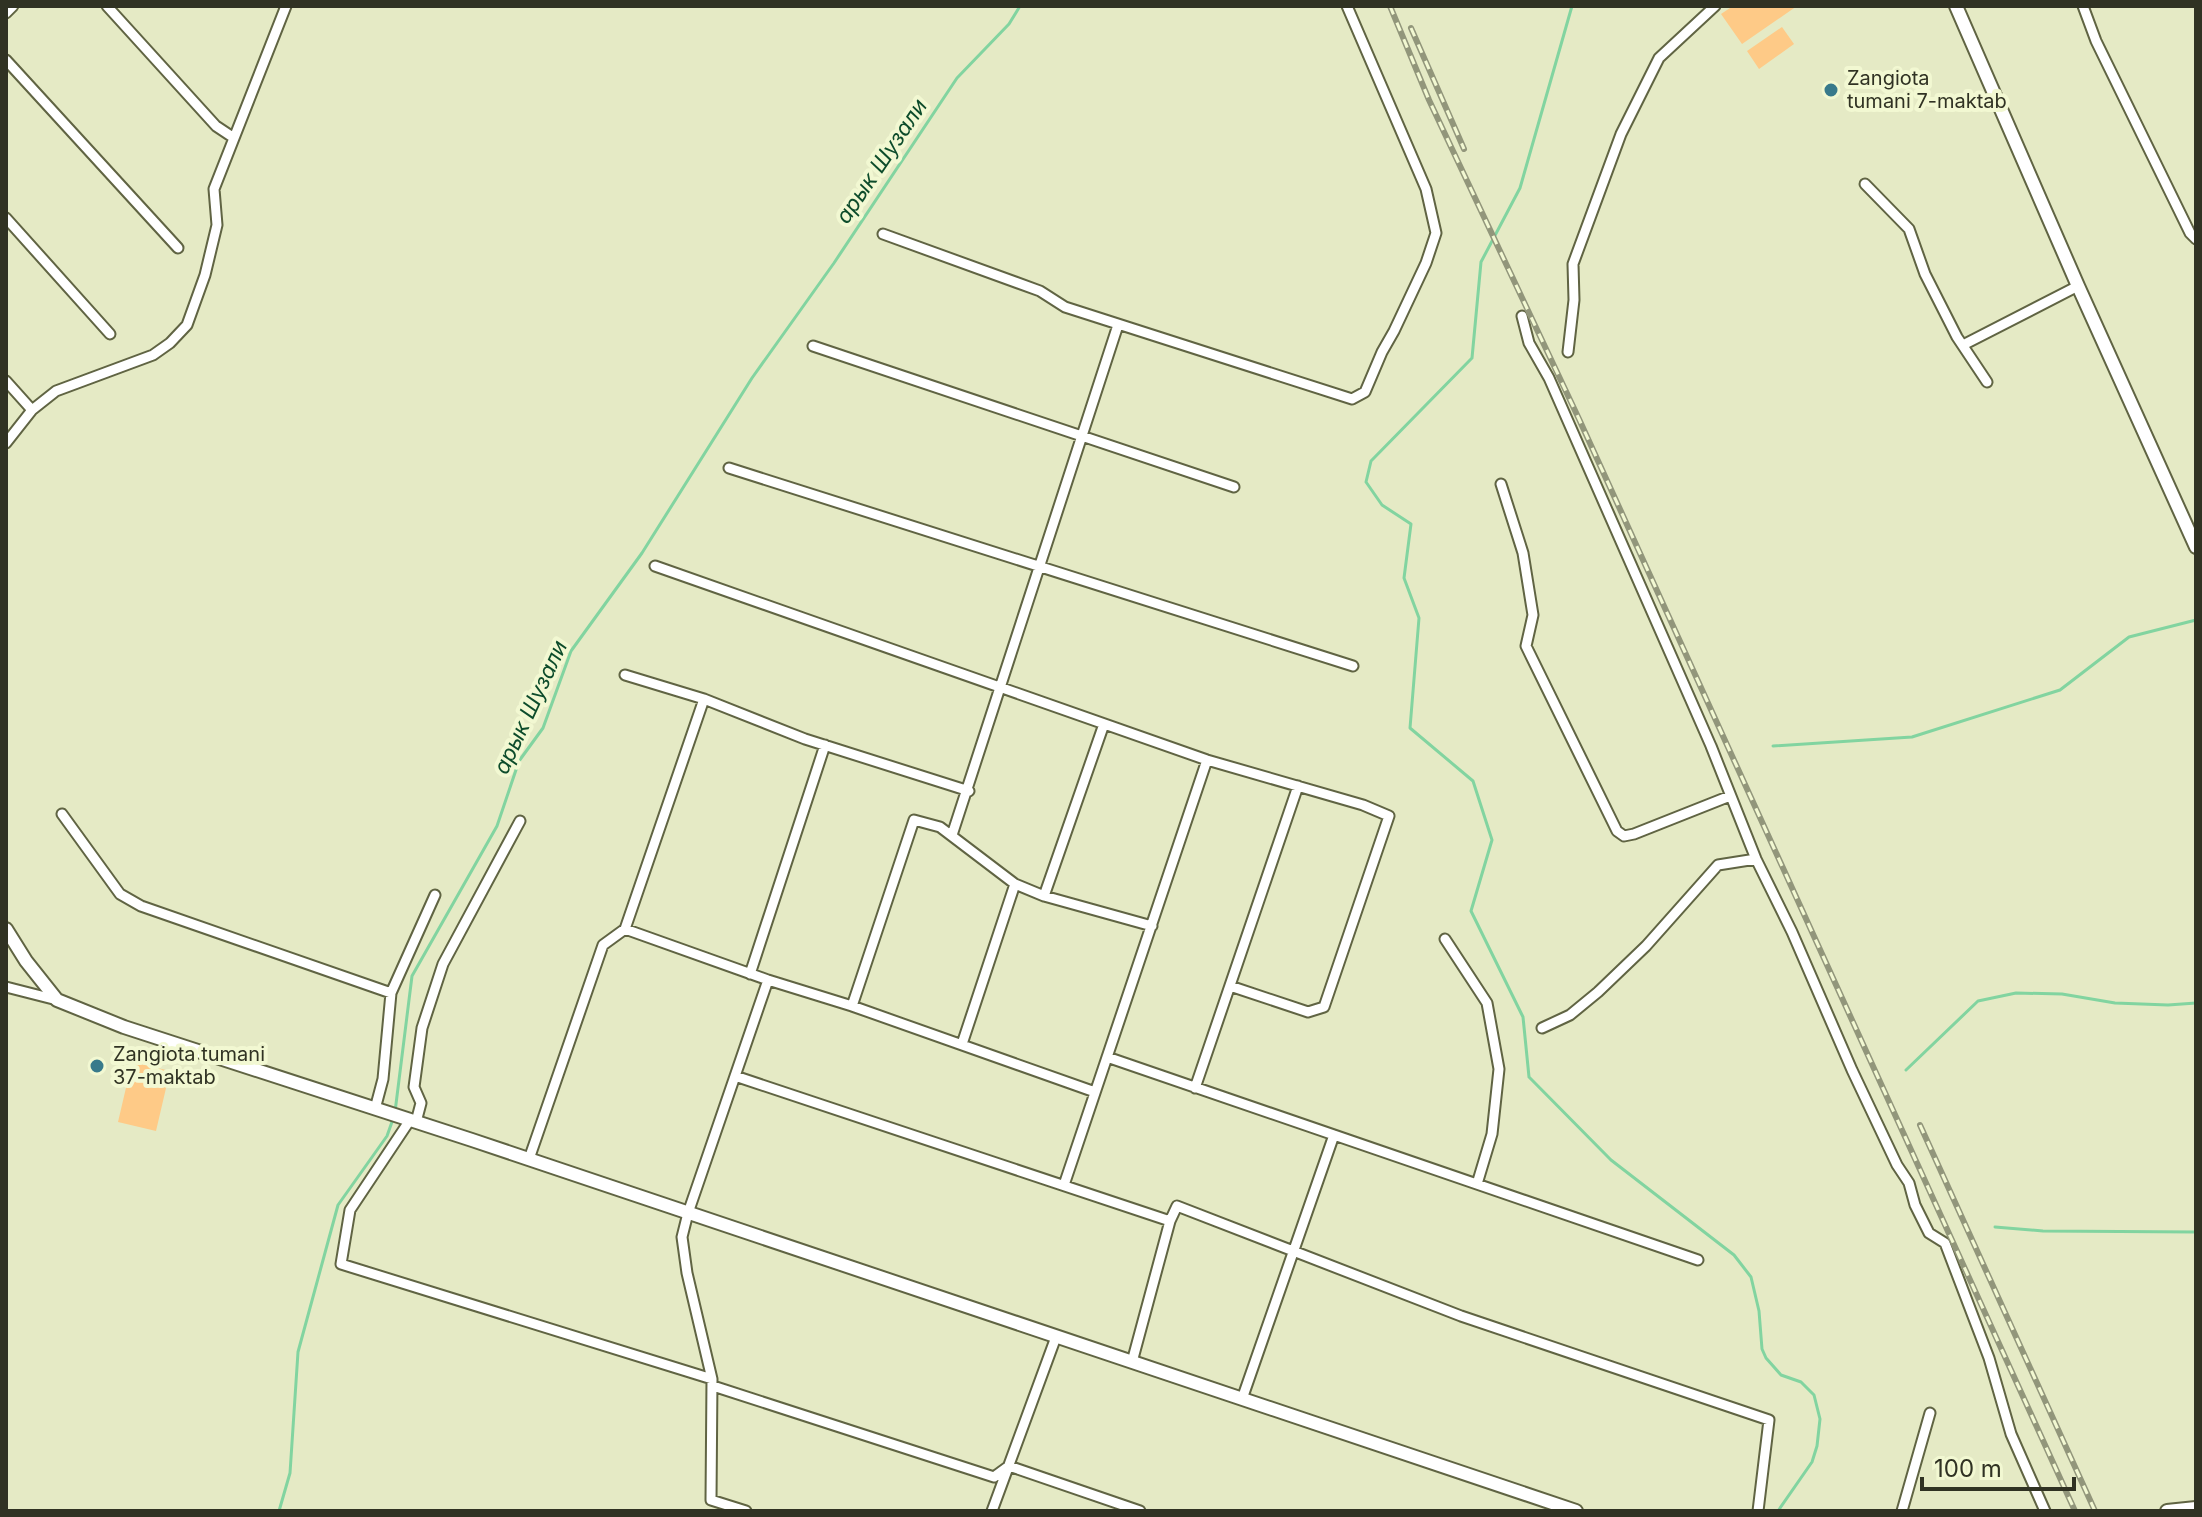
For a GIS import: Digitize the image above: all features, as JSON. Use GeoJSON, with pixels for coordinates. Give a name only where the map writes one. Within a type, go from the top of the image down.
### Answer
{"type":"FeatureCollection","features":[{"type":"Feature","properties":{"kind":"main road"},"geometry":{"type":"LineString","coordinates":[[1956,6],[2196,547]]}},
{"type":"Feature","properties":{"kind":"main road"},"geometry":{"type":"LineString","coordinates":[[6,929],[26,961],[57,1000],[124,1027],[529,1159],[1576,1511]]}},
{"type":"Feature","properties":{"kind":"main road"},"geometry":{"type":"LineString","coordinates":[[2167,1511],[2196,1508]]}},
{"type":"Feature","properties":{"kind":"street"},"geometry":{"type":"LineString","coordinates":[[6,13],[13,6]]}},
{"type":"Feature","properties":{"kind":"street"},"geometry":{"type":"LineString","coordinates":[[107,6],[216,126],[234,138]]}},
{"type":"Feature","properties":{"kind":"street"},"geometry":{"type":"LineString","coordinates":[[6,443],[32,410],[56,391],[153,355],[187,325],[205,275],[217,225],[214,189],[286,6]]}},
{"type":"Feature","properties":{"kind":"street"},"geometry":{"type":"LineString","coordinates":[[883,234],[1040,291],[1065,307],[1352,399],[1365,392],[1426,263],[1436,233],[1426,189],[1347,6]]}},
{"type":"Feature","properties":{"kind":"street"},"geometry":{"type":"LineString","coordinates":[[1568,352],[1574,300],[1573,264],[1621,134],[1659,58],[1715,6]]}},
{"type":"Feature","properties":{"kind":"street"},"geometry":{"type":"LineString","coordinates":[[2083,6],[2096,41],[2190,233],[2196,239]]}},
{"type":"Feature","properties":{"kind":"street"},"geometry":{"type":"LineString","coordinates":[[6,60],[178,248]]}},
{"type":"Feature","properties":{"kind":"street"},"geometry":{"type":"LineString","coordinates":[[1865,184],[1909,229],[1925,274],[1987,382]]}},
{"type":"Feature","properties":{"kind":"street"},"geometry":{"type":"LineString","coordinates":[[6,218],[110,334]]}},
{"type":"Feature","properties":{"kind":"street"},"geometry":{"type":"LineString","coordinates":[[1963,345],[2078,286]]}},
{"type":"Feature","properties":{"kind":"street"},"geometry":{"type":"LineString","coordinates":[[1522,316],[1529,343],[1556,393],[1711,746],[1756,859],[1792,932],[1858,1084],[1897,1165],[1909,1183],[1915,1205],[1929,1233],[1945,1243],[1989,1358],[2011,1434],[2045,1511]]}},
{"type":"Feature","properties":{"kind":"street"},"geometry":{"type":"LineString","coordinates":[[952,835],[969,791],[1118,325]]}},
{"type":"Feature","properties":{"kind":"street"},"geometry":{"type":"LineString","coordinates":[[813,346],[1234,487]]}},
{"type":"Feature","properties":{"kind":"street"},"geometry":{"type":"LineString","coordinates":[[6,381],[32,410]]}},
{"type":"Feature","properties":{"kind":"street"},"geometry":{"type":"LineString","coordinates":[[729,468],[1353,666]]}},
{"type":"Feature","properties":{"kind":"street"},"geometry":{"type":"LineString","coordinates":[[1501,484],[1523,553],[1533,615],[1526,646],[1617,831],[1624,836],[1634,834],[1730,796]]}},
{"type":"Feature","properties":{"kind":"street"},"geometry":{"type":"LineString","coordinates":[[655,566],[1207,760],[1363,805],[1389,816],[1324,1007],[1308,1012],[1230,986]]}},
{"type":"Feature","properties":{"kind":"street"},"geometry":{"type":"LineString","coordinates":[[625,675],[704,699],[825,745],[969,791]]}},
{"type":"Feature","properties":{"kind":"street"},"geometry":{"type":"LineString","coordinates":[[529,1159],[603,945],[625,929],[704,699]]}},
{"type":"Feature","properties":{"kind":"street"},"geometry":{"type":"LineString","coordinates":[[1044,896],[1104,724]]}},
{"type":"Feature","properties":{"kind":"street"},"geometry":{"type":"LineString","coordinates":[[750,974],[825,745]]}},
{"type":"Feature","properties":{"kind":"street"},"geometry":{"type":"LineString","coordinates":[[1064,1185],[1207,760]]}},
{"type":"Feature","properties":{"kind":"street"},"geometry":{"type":"LineString","coordinates":[[1195,1088],[1298,786]]}},
{"type":"Feature","properties":{"kind":"street"},"geometry":{"type":"LineString","coordinates":[[62,814],[120,894],[141,906],[391,993]]}},
{"type":"Feature","properties":{"kind":"street"},"geometry":{"type":"LineString","coordinates":[[852,1006],[914,820],[940,827],[1015,884],[1044,896],[1152,926]]}},
{"type":"Feature","properties":{"kind":"street"},"geometry":{"type":"LineString","coordinates":[[520,821],[443,964],[422,1028],[414,1087],[421,1103],[350,1210],[341,1264],[712,1382],[994,1477],[1009,1466]]}},
{"type":"Feature","properties":{"kind":"street"},"geometry":{"type":"LineString","coordinates":[[1542,1028],[1570,1015],[1598,992],[1646,946],[1715,867],[1722,863],[1756,859]]}},
{"type":"Feature","properties":{"kind":"street"},"geometry":{"type":"LineString","coordinates":[[962,1044],[1015,884]]}},
{"type":"Feature","properties":{"kind":"street"},"geometry":{"type":"LineString","coordinates":[[380,1110],[391,993],[435,895]]}},
{"type":"Feature","properties":{"kind":"street"},"geometry":{"type":"LineString","coordinates":[[625,929],[1095,1092]]}},
{"type":"Feature","properties":{"kind":"street"},"geometry":{"type":"LineString","coordinates":[[1445,939],[1487,1003],[1499,1069],[1492,1134],[1477,1184]]}},
{"type":"Feature","properties":{"kind":"street"},"geometry":{"type":"LineString","coordinates":[[746,1511],[711,1500],[712,1382],[682,1237],[768,980]]}},
{"type":"Feature","properties":{"kind":"street"},"geometry":{"type":"LineString","coordinates":[[6,987],[57,1000]]}},
{"type":"Feature","properties":{"kind":"street"},"geometry":{"type":"LineString","coordinates":[[1107,1057],[1698,1260]]}},
{"type":"Feature","properties":{"kind":"street"},"geometry":{"type":"LineString","coordinates":[[735,1076],[1170,1221]]}},
{"type":"Feature","properties":{"kind":"street"},"geometry":{"type":"LineString","coordinates":[[1242,1399],[1334,1135]]}},
{"type":"Feature","properties":{"kind":"street"},"geometry":{"type":"LineString","coordinates":[[1132,1362],[1170,1221],[1177,1206],[1461,1316],[1769,1420],[1758,1511]]}},
{"type":"Feature","properties":{"kind":"street"},"geometry":{"type":"LineString","coordinates":[[992,1511],[1056,1337]]}},
{"type":"Feature","properties":{"kind":"street"},"geometry":{"type":"LineString","coordinates":[[1902,1511],[1930,1413]]}},
{"type":"Feature","properties":{"kind":"street"},"geometry":{"type":"LineString","coordinates":[[1009,1466],[1140,1511]]}},
{"type":"Feature","properties":{"kind":"shaded area"},"geometry":{"type":"Polygon","coordinates":[[[1733,6],[1797,6],[1742,44],[1721,14],[1733,6]]]}},
{"type":"Feature","properties":{"kind":"shaded area"},"geometry":{"type":"Polygon","coordinates":[[[1782,27],[1794,44],[1759,69],[1747,51],[1782,27]]]}},
{"type":"Feature","properties":{"kind":"shaded area"},"geometry":{"type":"Polygon","coordinates":[[[132,1062],[170,1071],[156,1131],[118,1122],[132,1062]]]}},
{"type":"Feature","properties":{"kind":"waterway","name":"арык Шузали"},"geometry":{"type":"LineString","coordinates":[[395,1112],[412,976],[497,826],[519,761],[543,728],[571,651],[642,553],[752,378],[834,263],[957,78],[1009,24],[1020,6]]}},
{"type":"Feature","properties":{"kind":"waterway"},"geometry":{"type":"LineString","coordinates":[[1572,6],[1520,188],[1481,262],[1472,358],[1371,461],[1366,482],[1382,505],[1411,524],[1404,578],[1419,618],[1410,728],[1473,781],[1492,840],[1471,911],[1523,1017],[1529,1077],[1611,1160],[1734,1255],[1751,1277],[1766,1358],[1781,1375],[1801,1382],[1814,1395],[1820,1419],[1817,1446],[1812,1462],[1778,1511]]}},
{"type":"Feature","properties":{"kind":"waterway"},"geometry":{"type":"LineString","coordinates":[[1773,746],[1912,737],[2060,690],[2129,637],[2196,620]]}},
{"type":"Feature","properties":{"kind":"waterway"},"geometry":{"type":"LineString","coordinates":[[1906,1070],[1978,1001],[2016,993],[2062,994],[2115,1003],[2196,1003]]}},
{"type":"Feature","properties":{"kind":"waterway","name":"арык Шузали"},"geometry":{"type":"LineString","coordinates":[[279,1511],[290,1473],[298,1352],[338,1205],[387,1136],[393,1119]]}},
{"type":"Feature","properties":{"kind":"waterway"},"geometry":{"type":"LineString","coordinates":[[1995,1227],[2043,1231],[2196,1232]]}},
{"type":"Feature","properties":{"kind":"railway"},"geometry":{"type":"LineString","coordinates":[[1390,6],[1429,100],[1579,419],[2075,1511]]}},
{"type":"Feature","properties":{"kind":"railway"},"geometry":{"type":"LineString","coordinates":[[1411,28],[1464,149]]}},
{"type":"Feature","properties":{"kind":"railway"},"geometry":{"type":"LineString","coordinates":[[1920,1125],[2095,1511]]}},
{"type":"Feature","properties":{"kind":"place","name":"Zangiota tumani 7-maktab"},"geometry":{"type":"Point","coordinates":[1831,90]}},
{"type":"Feature","properties":{"kind":"place","name":"Zangiota tumani 37-maktab"},"geometry":{"type":"Point","coordinates":[97,1066]}}]}
